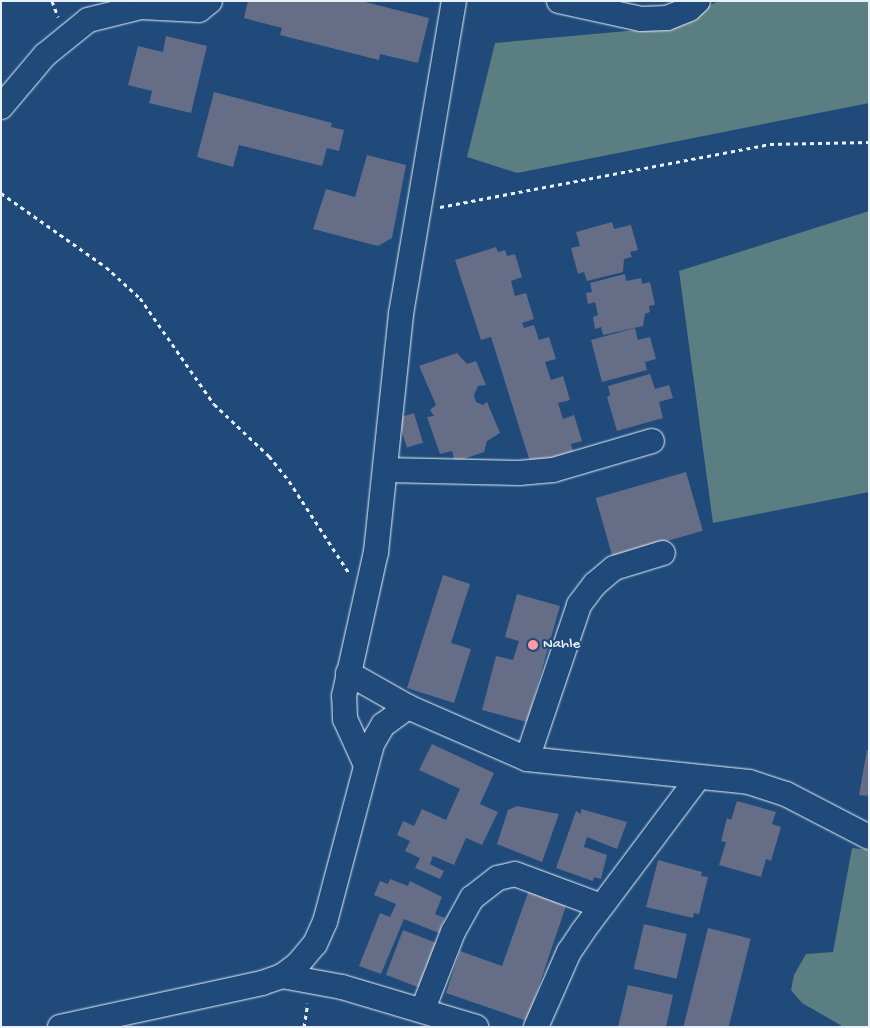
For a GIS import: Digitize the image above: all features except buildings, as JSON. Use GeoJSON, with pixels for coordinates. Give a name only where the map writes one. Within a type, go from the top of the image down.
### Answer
{"type":"FeatureCollection","features":[{"type":"Feature","properties":{"kind":"street"},"geometry":{"type":"LineString","coordinates":[[1,107],[45,55],[88,20],[141,7],[199,10],[210,1]]}},
{"type":"Feature","properties":{"kind":"street"},"geometry":{"type":"LineString","coordinates":[[365,763],[345,719],[344,696],[366,589],[376,552],[401,314],[454,1]]}},
{"type":"Feature","properties":{"kind":"street"},"geometry":{"type":"LineString","coordinates":[[559,1],[641,19],[667,18],[689,10],[698,1]]}},
{"type":"Feature","properties":{"kind":"street"},"geometry":{"type":"LineString","coordinates":[[384,470],[519,474],[553,470],[652,440]]}},
{"type":"Feature","properties":{"kind":"street"},"geometry":{"type":"LineString","coordinates":[[527,759],[580,605],[595,584],[614,568],[663,553]]}},
{"type":"Feature","properties":{"kind":"street"},"geometry":{"type":"LineString","coordinates":[[348,673],[408,706],[527,759],[749,782],[786,794],[869,837]]}},
{"type":"Feature","properties":{"kind":"street"},"geometry":{"type":"LineString","coordinates":[[60,1027],[180,1002],[282,976],[298,964],[315,944],[325,922],[365,763],[383,724],[408,706]]}},
{"type":"Feature","properties":{"kind":"street"},"geometry":{"type":"LineString","coordinates":[[536,1027],[569,952],[601,906],[698,778]]}},
{"type":"Feature","properties":{"kind":"street"},"geometry":{"type":"LineString","coordinates":[[423,1009],[453,932],[472,898],[498,878],[515,874],[601,906]]}},
{"type":"Feature","properties":{"kind":"street"},"geometry":{"type":"LineString","coordinates":[[282,976],[342,987],[423,1009],[476,1027]]}},
{"type":"Feature","properties":{"kind":"path"},"geometry":{"type":"LineString","coordinates":[[417,211],[770,144],[869,142]]}},
{"type":"Feature","properties":{"kind":"path"},"geometry":{"type":"LineString","coordinates":[[1,193],[106,267],[140,298],[214,404],[269,456],[289,481],[343,568],[366,589]]}},
{"type":"Feature","properties":{"kind":"green space"},"geometry":{"type":"Polygon","coordinates":[[[718,1],[869,1],[869,103],[517,173],[467,157],[495,43],[671,27],[718,1]]]}},
{"type":"Feature","properties":{"kind":"green space"},"geometry":{"type":"Polygon","coordinates":[[[869,211],[869,492],[713,523],[679,271],[869,211]]]}},
{"type":"Feature","properties":{"kind":"green space"},"geometry":{"type":"Polygon","coordinates":[[[852,848],[869,850],[869,1027],[842,1026],[802,1003],[791,990],[794,975],[806,954],[833,952],[852,848]]]}},
{"type":"Feature","properties":{"kind":"place","name":"Nahle"},"geometry":{"type":"Point","coordinates":[533,645]}}]}
